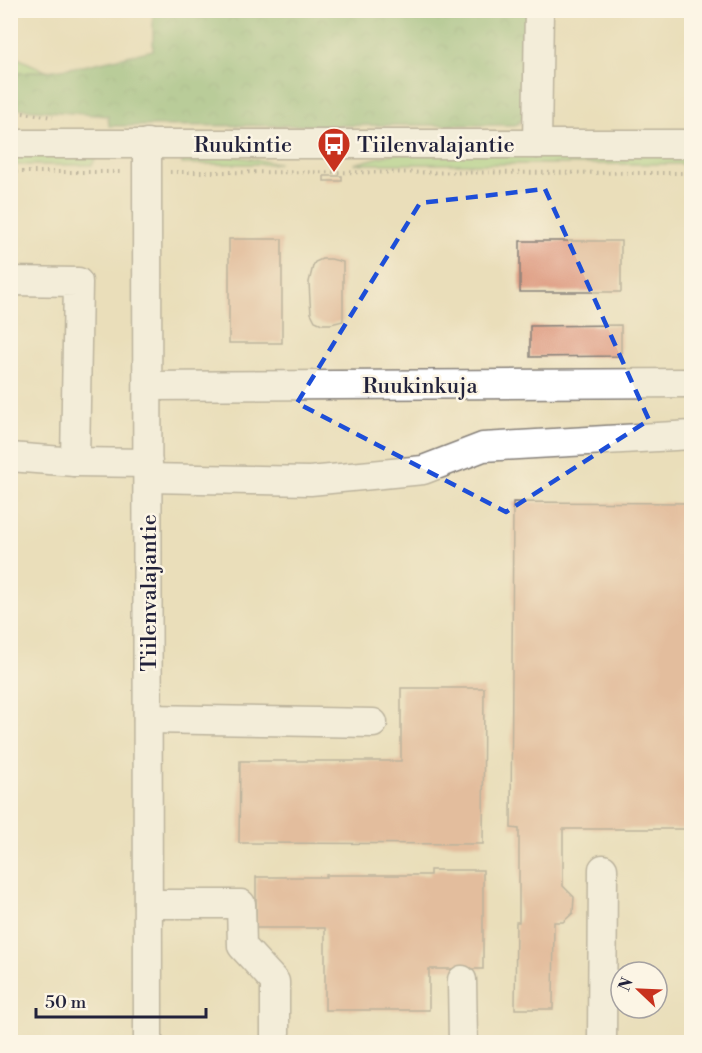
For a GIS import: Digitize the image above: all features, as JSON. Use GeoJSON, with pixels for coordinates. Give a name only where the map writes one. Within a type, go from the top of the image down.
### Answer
{"type":"FeatureCollection","features":[{"type":"Feature","properties":{"kind":"street"},"geometry":{"type":"LineString","coordinates":[[537,144],[539,10]]}},
{"type":"Feature","properties":{"kind":"street","name":"Tiilenvalajantie"},"geometry":{"type":"LineString","coordinates":[[147,143],[148,1042]]}},
{"type":"Feature","properties":{"kind":"street","name":"Ruukintie"},"geometry":{"type":"LineString","coordinates":[[10,144],[692,144]]}},
{"type":"Feature","properties":{"kind":"street"},"geometry":{"type":"LineString","coordinates":[[10,281],[78,282],[75,462]]}},
{"type":"Feature","properties":{"kind":"street","name":"Ruukinkuja"},"geometry":{"type":"LineString","coordinates":[[148,386],[692,383]]}},
{"type":"Feature","properties":{"kind":"street"},"geometry":{"type":"LineString","coordinates":[[10,458],[75,462],[148,471],[310,481],[423,470],[483,447],[692,435]]}},
{"type":"Feature","properties":{"kind":"street"},"geometry":{"type":"LineString","coordinates":[[148,719],[373,723]]}},
{"type":"Feature","properties":{"kind":"street"},"geometry":{"type":"LineString","coordinates":[[602,1042],[603,870]]}},
{"type":"Feature","properties":{"kind":"street"},"geometry":{"type":"LineString","coordinates":[[148,904],[241,904],[242,946],[275,982],[275,1042]]}},
{"type":"Feature","properties":{"kind":"street"},"geometry":{"type":"LineString","coordinates":[[462,980],[463,1042]]}},
{"type":"Feature","properties":{"kind":"path"},"geometry":{"type":"LineString","coordinates":[[10,172],[692,173]]}},
{"type":"Feature","properties":{"kind":"highlighted area"},"geometry":{"type":"Polygon","coordinates":[[[545,189],[649,420],[506,512],[297,403],[420,203],[545,189]]]}},
{"type":"Feature","properties":{"kind":"green space"},"geometry":{"type":"Polygon","coordinates":[[[153,11],[531,11],[526,116],[516,125],[109,126],[108,116],[11,108],[11,74],[83,66],[153,50],[153,11]]]}},
{"type":"Feature","properties":{"kind":"green space"},"geometry":{"type":"Polygon","coordinates":[[[11,55],[46,71],[11,74],[11,55]]]}},
{"type":"Feature","properties":{"kind":"green space"},"geometry":{"type":"Polygon","coordinates":[[[395,153],[692,153],[691,164],[354,164],[395,153]]]}},
{"type":"Feature","properties":{"kind":"green space"},"geometry":{"type":"Polygon","coordinates":[[[11,154],[94,154],[95,160],[92,165],[11,165],[11,154]]]}},
{"type":"Feature","properties":{"kind":"green space"},"geometry":{"type":"Polygon","coordinates":[[[218,154],[278,163],[182,164],[186,158],[194,155],[218,154]]]}},
{"type":"Feature","properties":{"kind":"building"},"geometry":{"type":"Polygon","coordinates":[[[324,176],[342,176],[342,181],[324,181],[324,176]]]}},
{"type":"Feature","properties":{"kind":"building"},"geometry":{"type":"Polygon","coordinates":[[[229,239],[282,239],[282,343],[229,343],[229,239]]]}},
{"type":"Feature","properties":{"kind":"building"},"geometry":{"type":"Polygon","coordinates":[[[520,241],[621,241],[621,292],[520,292],[520,241]]]}},
{"type":"Feature","properties":{"kind":"building"},"geometry":{"type":"Polygon","coordinates":[[[322,259],[343,262],[343,321],[331,324],[315,321],[311,313],[309,282],[315,262],[322,259]]]}},
{"type":"Feature","properties":{"kind":"building"},"geometry":{"type":"Polygon","coordinates":[[[621,325],[621,356],[530,357],[530,326],[621,325]]]}},
{"type":"Feature","properties":{"kind":"building"},"geometry":{"type":"Polygon","coordinates":[[[513,502],[692,503],[692,829],[563,829],[563,886],[574,897],[573,913],[563,922],[554,922],[553,1009],[515,1009],[516,922],[519,922],[519,829],[511,828],[513,502]]]}},
{"type":"Feature","properties":{"kind":"building"},"geometry":{"type":"Polygon","coordinates":[[[401,688],[484,688],[483,844],[239,843],[240,761],[401,761],[401,688]]]}},
{"type":"Feature","properties":{"kind":"building"},"geometry":{"type":"Polygon","coordinates":[[[430,870],[483,870],[483,969],[429,969],[429,1010],[325,1010],[325,928],[256,928],[256,877],[430,875],[430,870]]]}},
{"type":"Feature","properties":{"kind":"place","name":"Tiilenvalajantie"},"geometry":{"type":"Point","coordinates":[334,173]}}]}
